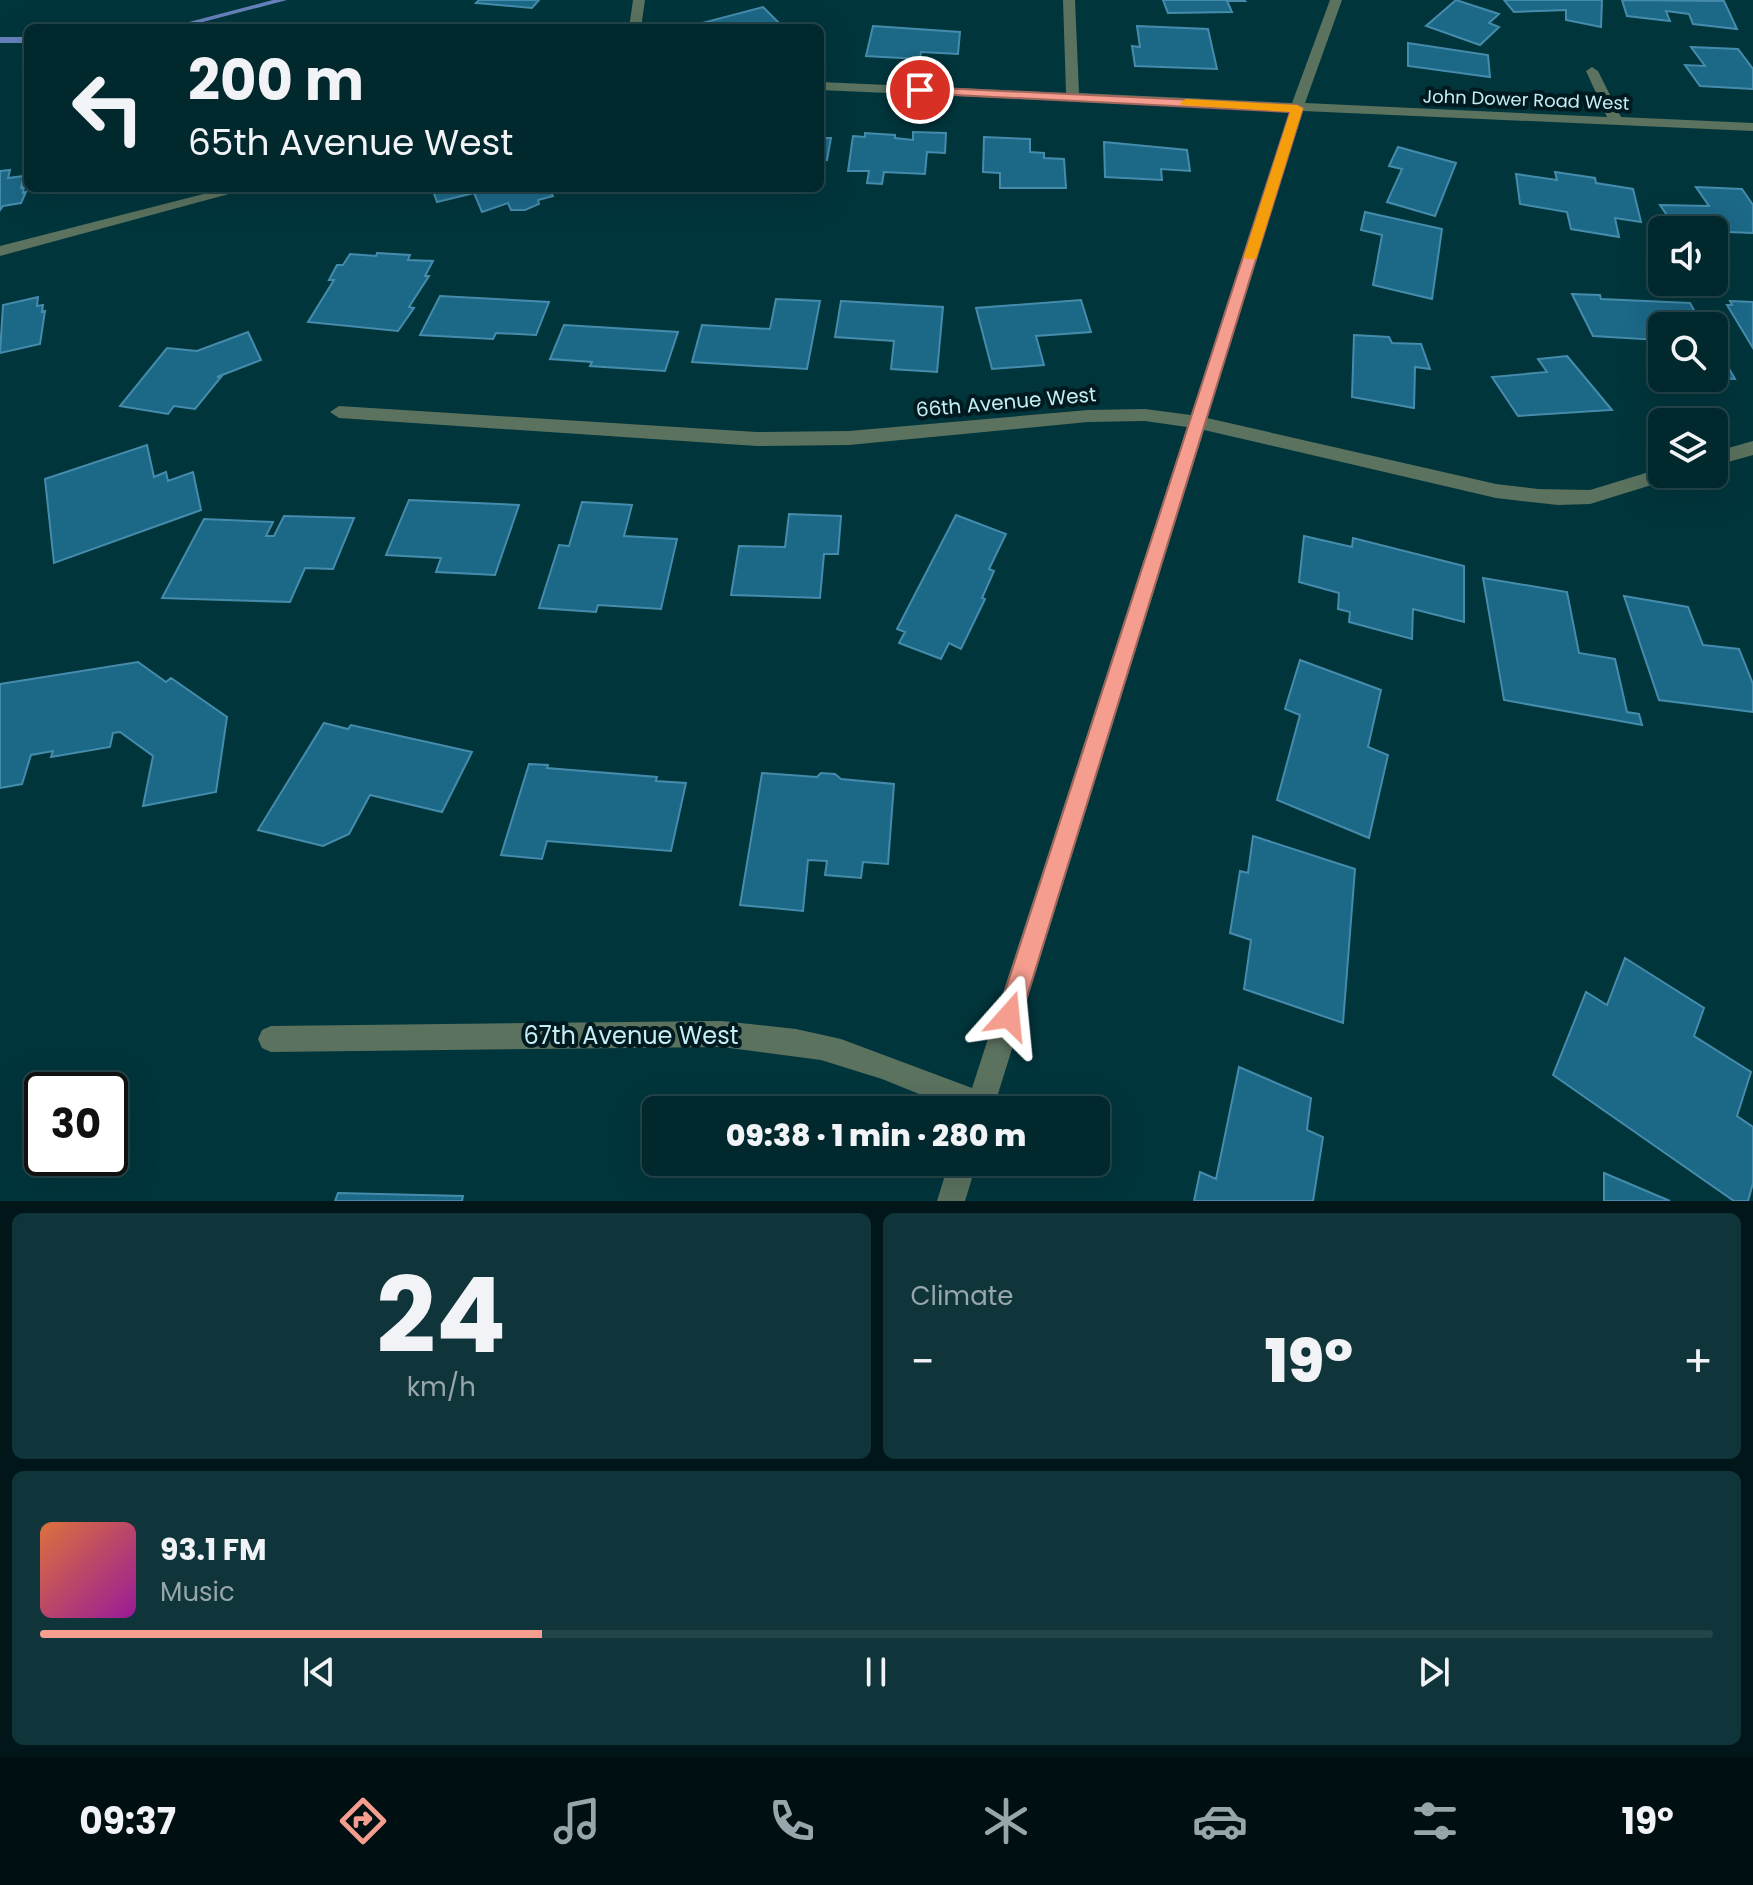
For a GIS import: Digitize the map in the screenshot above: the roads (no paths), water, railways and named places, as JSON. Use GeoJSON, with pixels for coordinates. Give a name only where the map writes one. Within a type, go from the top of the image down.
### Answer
{"type":"FeatureCollection","features":[{"type":"Feature","properties":{"kind":"street"},"geometry":{"type":"LineString","coordinates":[[636,24],[639,0]]}},
{"type":"Feature","properties":{"kind":"street"},"geometry":{"type":"LineString","coordinates":[[1069,0],[1073,97]]}},
{"type":"Feature","properties":{"kind":"street"},"geometry":{"type":"LineString","coordinates":[[984,1096],[1297,108],[1336,0]]}},
{"type":"Feature","properties":{"kind":"street"},"geometry":{"type":"LineString","coordinates":[[1592,71],[1616,121]]}},
{"type":"Feature","properties":{"kind":"street","name":"John Dower Road West"},"geometry":{"type":"LineString","coordinates":[[824,86],[1753,127]]}},
{"type":"Feature","properties":{"kind":"street"},"geometry":{"type":"LineString","coordinates":[[0,251],[229,192]]}},
{"type":"Feature","properties":{"kind":"street","name":"66th Avenue West"},"geometry":{"type":"LineString","coordinates":[[339,412],[771,439],[849,438],[1116,415],[1160,416],[1198,422],[1496,491],[1580,498],[1610,493],[1648,480]]}},
{"type":"Feature","properties":{"kind":"street"},"geometry":{"type":"LineString","coordinates":[[1728,455],[1753,448]]}},
{"type":"Feature","properties":{"kind":"street","name":"67th Avenue West"},"geometry":{"type":"LineString","coordinates":[[271,1039],[722,1034],[824,1048],[897,1072],[954,1096]]}},
{"type":"Feature","properties":{"kind":"street"},"geometry":{"type":"LineString","coordinates":[[951,1201],[959,1176]]}},
{"type":"Feature","properties":{"kind":"waterway"},"geometry":{"type":"LineString","coordinates":[[186,24],[283,0]]}},
{"type":"Feature","properties":{"kind":"waterway"},"geometry":{"type":"LineString","coordinates":[[0,40],[24,40]]}}]}
